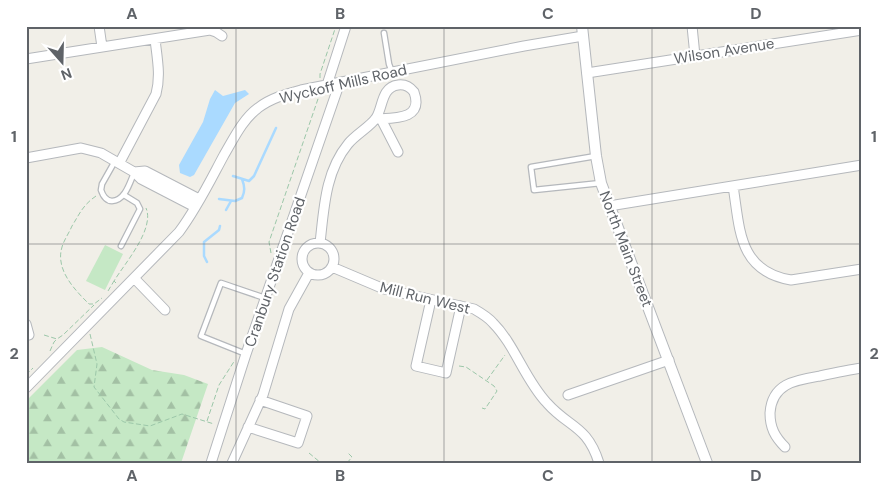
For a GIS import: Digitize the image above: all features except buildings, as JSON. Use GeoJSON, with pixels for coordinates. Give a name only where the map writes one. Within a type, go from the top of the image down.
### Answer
{"type":"FeatureCollection","features":[{"type":"Feature","properties":{"kind":"street"},"geometry":{"type":"LineString","coordinates":[[99,26],[102,47]]}},
{"type":"Feature","properties":{"kind":"street"},"geometry":{"type":"LineString","coordinates":[[324,82],[346,26]]}},
{"type":"Feature","properties":{"kind":"street"},"geometry":{"type":"LineString","coordinates":[[692,26],[695,56]]}},
{"type":"Feature","properties":{"kind":"street"},"geometry":{"type":"LineString","coordinates":[[26,59],[210,30],[222,36]]}},
{"type":"Feature","properties":{"kind":"street","name":"Wilson Avenue"},"geometry":{"type":"LineString","coordinates":[[587,73],[862,30]]}},
{"type":"Feature","properties":{"kind":"street","name":"Wyckoff Mills Road"},"geometry":{"type":"LineString","coordinates":[[26,388],[179,232],[234,138],[245,121],[257,108],[284,94],[324,82],[340,82],[567,39],[582,31]]}},
{"type":"Feature","properties":{"kind":"street","name":"North Main Street"},"geometry":{"type":"LineString","coordinates":[[582,31],[596,156],[601,183],[707,463]]}},
{"type":"Feature","properties":{"kind":"street"},"geometry":{"type":"LineString","coordinates":[[118,161],[156,94],[159,73],[155,39]]}},
{"type":"Feature","properties":{"kind":"street"},"geometry":{"type":"LineString","coordinates":[[392,72],[394,85]]}},
{"type":"Feature","properties":{"kind":"street","name":"Cranbury Station Road"},"geometry":{"type":"LineString","coordinates":[[211,463],[223,428],[243,353],[266,298],[340,82]]}},
{"type":"Feature","properties":{"kind":"street"},"geometry":{"type":"LineString","coordinates":[[320,243],[326,197],[335,164],[349,142],[378,119],[407,116],[414,109],[416,104],[414,92],[405,85],[394,85],[386,92],[378,119],[398,152]]}},
{"type":"Feature","properties":{"kind":"street"},"geometry":{"type":"LineString","coordinates":[[26,158],[81,148],[101,153],[118,161],[141,179],[170,189],[197,203]]}},
{"type":"Feature","properties":{"kind":"street"},"geometry":{"type":"LineString","coordinates":[[609,206],[862,165]]}},
{"type":"Feature","properties":{"kind":"street"},"geometry":{"type":"LineString","coordinates":[[733,186],[744,246],[748,255],[762,270],[780,278],[800,280],[862,269]]}},
{"type":"Feature","properties":{"kind":"street"},"geometry":{"type":"LineString","coordinates":[[320,243],[328,247],[333,254],[332,267],[329,271],[319,275],[309,273],[303,266],[304,252],[311,245],[320,243]]}},
{"type":"Feature","properties":{"kind":"street","name":"Mill Run West"},"geometry":{"type":"LineString","coordinates":[[332,267],[384,289],[474,309],[493,322],[500,330],[533,386],[547,404],[584,433],[591,442],[599,463]]}},
{"type":"Feature","properties":{"kind":"street"},"geometry":{"type":"LineString","coordinates":[[232,463],[272,368],[289,309],[309,273]]}},
{"type":"Feature","properties":{"kind":"street"},"geometry":{"type":"LineString","coordinates":[[134,278],[165,310]]}},
{"type":"Feature","properties":{"kind":"street"},"geometry":{"type":"LineString","coordinates":[[431,300],[416,366],[446,372],[461,306]]}},
{"type":"Feature","properties":{"kind":"street"},"geometry":{"type":"LineString","coordinates":[[26,324],[29,335]]}},
{"type":"Feature","properties":{"kind":"street"},"geometry":{"type":"LineString","coordinates":[[568,396],[669,360]]}},
{"type":"Feature","properties":{"kind":"street"},"geometry":{"type":"LineString","coordinates":[[785,447],[775,438],[770,415],[772,401],[780,389],[794,380],[862,368]]}},
{"type":"Feature","properties":{"kind":"street"},"geometry":{"type":"LineString","coordinates":[[248,426],[298,443],[307,416],[260,400]]}},
{"type":"Feature","properties":{"kind":"lane"},"geometry":{"type":"LineString","coordinates":[[384,33],[392,72]]}},
{"type":"Feature","properties":{"kind":"lane"},"geometry":{"type":"LineString","coordinates":[[596,156],[531,167],[534,190],[601,183]]}},
{"type":"Feature","properties":{"kind":"lane"},"geometry":{"type":"LineString","coordinates":[[118,161],[102,184],[101,190],[110,201],[120,199],[124,195],[134,172]]}},
{"type":"Feature","properties":{"kind":"lane"},"geometry":{"type":"LineString","coordinates":[[121,246],[140,209],[138,203],[124,195]]}},
{"type":"Feature","properties":{"kind":"lane"},"geometry":{"type":"LineString","coordinates":[[243,353],[201,336],[222,283],[266,298]]}},
{"type":"Feature","properties":{"kind":"path"},"geometry":{"type":"LineString","coordinates":[[324,82],[320,74],[336,26]]}},
{"type":"Feature","properties":{"kind":"path"},"geometry":{"type":"LineString","coordinates":[[272,258],[269,242],[320,93]]}},
{"type":"Feature","properties":{"kind":"path"},"geometry":{"type":"LineString","coordinates":[[94,304],[89,304],[73,289],[60,254],[62,246],[84,205],[96,196]]}},
{"type":"Feature","properties":{"kind":"path"},"geometry":{"type":"LineString","coordinates":[[108,292],[147,226],[149,214],[144,202]]}},
{"type":"Feature","properties":{"kind":"path"},"geometry":{"type":"LineString","coordinates":[[114,281],[118,286]]}},
{"type":"Feature","properties":{"kind":"path"},"geometry":{"type":"LineString","coordinates":[[46,356],[57,339],[63,336],[102,298]]}},
{"type":"Feature","properties":{"kind":"path"},"geometry":{"type":"LineString","coordinates":[[90,332],[97,364],[93,382],[94,388],[119,419],[124,422],[150,426],[182,414],[223,428]]}},
{"type":"Feature","properties":{"kind":"path"},"geometry":{"type":"LineString","coordinates":[[44,335],[57,339]]}},
{"type":"Feature","properties":{"kind":"path"},"geometry":{"type":"LineString","coordinates":[[487,381],[504,356],[512,350]]}},
{"type":"Feature","properties":{"kind":"path"},"geometry":{"type":"LineString","coordinates":[[206,421],[219,386],[243,353]]}},
{"type":"Feature","properties":{"kind":"path"},"geometry":{"type":"LineString","coordinates":[[26,375],[37,365]]}},
{"type":"Feature","properties":{"kind":"path"},"geometry":{"type":"LineString","coordinates":[[458,366],[466,367],[494,386],[496,391],[485,409],[482,408]]}},
{"type":"Feature","properties":{"kind":"path"},"geometry":{"type":"LineString","coordinates":[[347,463],[352,457],[348,453]]}},
{"type":"Feature","properties":{"kind":"path"},"geometry":{"type":"LineString","coordinates":[[309,454],[321,463]]}},
{"type":"Feature","properties":{"kind":"green space"},"geometry":{"type":"Polygon","coordinates":[[[105,245],[123,254],[105,290],[86,281],[105,245]]]}},
{"type":"Feature","properties":{"kind":"green space"},"geometry":{"type":"Polygon","coordinates":[[[102,347],[152,370],[184,375],[208,384],[181,463],[26,463],[26,401],[77,350],[102,347]]]}},
{"type":"Feature","properties":{"kind":"water"},"geometry":{"type":"Polygon","coordinates":[[[215,90],[223,96],[245,90],[249,94],[235,103],[194,175],[190,177],[180,173],[179,165],[203,122],[210,99],[215,90]]]}},
{"type":"Feature","properties":{"kind":"waterway"},"geometry":{"type":"LineString","coordinates":[[233,176],[249,181],[254,176],[276,128]]}},
{"type":"Feature","properties":{"kind":"waterway"},"geometry":{"type":"LineString","coordinates":[[219,199],[235,201],[242,198],[244,193],[242,179]]}},
{"type":"Feature","properties":{"kind":"waterway"},"geometry":{"type":"LineString","coordinates":[[226,210],[231,201]]}},
{"type":"Feature","properties":{"kind":"waterway"},"geometry":{"type":"LineString","coordinates":[[207,262],[204,256],[204,242],[219,230],[220,226]]}}]}
